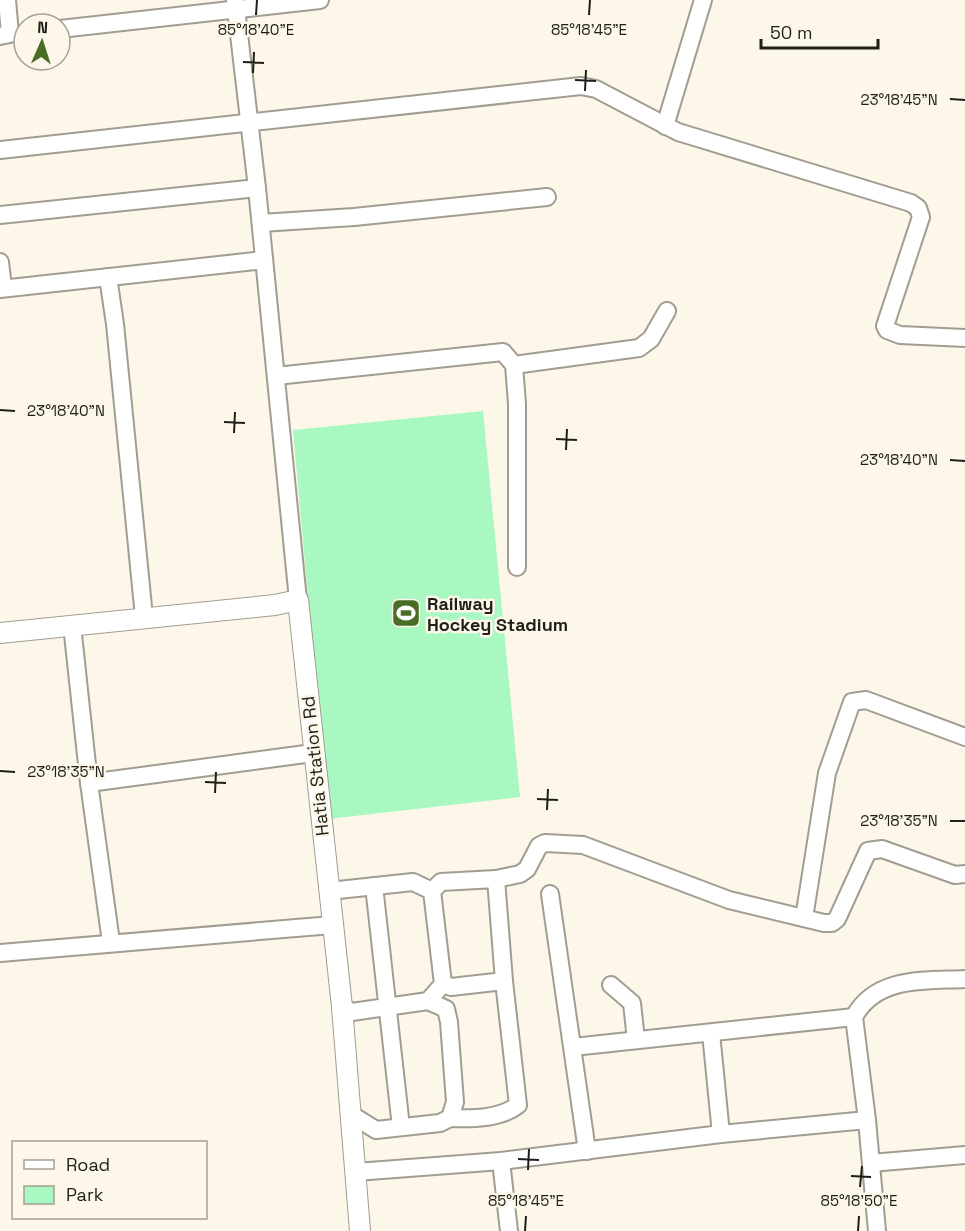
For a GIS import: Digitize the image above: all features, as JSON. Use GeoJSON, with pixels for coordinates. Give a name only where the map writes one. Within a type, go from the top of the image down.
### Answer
{"type":"FeatureCollection","features":[{"type":"Feature","properties":{"kind":"street"},"geometry":{"type":"LineString","coordinates":[[7,0],[11,34]]}},
{"type":"Feature","properties":{"kind":"street"},"geometry":{"type":"LineString","coordinates":[[72,27],[236,5],[320,0]]}},
{"type":"Feature","properties":{"kind":"street"},"geometry":{"type":"LineString","coordinates":[[665,126],[703,0]]}},
{"type":"Feature","properties":{"kind":"street"},"geometry":{"type":"LineString","coordinates":[[0,633],[298,600],[261,223],[236,5]]}},
{"type":"Feature","properties":{"kind":"street"},"geometry":{"type":"LineString","coordinates":[[0,150],[581,86],[596,89],[665,126],[706,141],[911,203],[918,208],[921,217],[885,326],[887,330],[900,335],[965,338]]}},
{"type":"Feature","properties":{"kind":"street"},"geometry":{"type":"LineString","coordinates":[[0,215],[257,188]]}},
{"type":"Feature","properties":{"kind":"street"},"geometry":{"type":"LineString","coordinates":[[261,223],[354,217],[547,197]]}},
{"type":"Feature","properties":{"kind":"street"},"geometry":{"type":"LineString","coordinates":[[0,262],[1,288],[264,260]]}},
{"type":"Feature","properties":{"kind":"street"},"geometry":{"type":"LineString","coordinates":[[108,276],[116,324],[144,617]]}},
{"type":"Feature","properties":{"kind":"street"},"geometry":{"type":"LineString","coordinates":[[514,365],[639,348],[651,339],[667,311]]}},
{"type":"Feature","properties":{"kind":"street"},"geometry":{"type":"LineString","coordinates":[[276,376],[503,352],[514,365],[519,470],[516,567]]}},
{"type":"Feature","properties":{"kind":"street","name":"Hatia Station Rd"},"geometry":{"type":"LineString","coordinates":[[298,600],[342,1007],[360,1231]]}},
{"type":"Feature","properties":{"kind":"street"},"geometry":{"type":"LineString","coordinates":[[72,625],[89,783],[111,942]]}},
{"type":"Feature","properties":{"kind":"street"},"geometry":{"type":"LineString","coordinates":[[804,918],[828,766],[852,702],[866,700],[965,737]]}},
{"type":"Feature","properties":{"kind":"street"},"geometry":{"type":"LineString","coordinates":[[89,783],[313,753]]}},
{"type":"Feature","properties":{"kind":"street"},"geometry":{"type":"LineString","coordinates":[[432,891],[441,882],[496,879],[520,874],[527,869],[539,846],[545,843],[583,844],[605,851],[691,888],[749,906],[824,923],[837,919],[868,851],[873,848],[882,849],[955,875],[965,874]]}},
{"type":"Feature","properties":{"kind":"street"},"geometry":{"type":"LineString","coordinates":[[352,1115],[376,1130],[440,1123],[450,1118],[509,1112],[518,1105],[509,1002],[504,981],[496,879]]}},
{"type":"Feature","properties":{"kind":"street"},"geometry":{"type":"LineString","coordinates":[[329,891],[413,882],[432,891]]}},
{"type":"Feature","properties":{"kind":"street"},"geometry":{"type":"LineString","coordinates":[[374,886],[401,1127]]}},
{"type":"Feature","properties":{"kind":"street"},"geometry":{"type":"LineString","coordinates":[[428,1001],[443,984],[432,891]]}},
{"type":"Feature","properties":{"kind":"street"},"geometry":{"type":"LineString","coordinates":[[550,894],[587,1151]]}},
{"type":"Feature","properties":{"kind":"street"},"geometry":{"type":"LineString","coordinates":[[0,953],[332,925]]}},
{"type":"Feature","properties":{"kind":"street"},"geometry":{"type":"LineString","coordinates":[[877,1231],[867,1120],[854,1017],[875,994],[895,984],[913,980],[965,979]]}},
{"type":"Feature","properties":{"kind":"street"},"geometry":{"type":"LineString","coordinates":[[443,984],[451,987],[504,981]]}},
{"type":"Feature","properties":{"kind":"street"},"geometry":{"type":"LineString","coordinates":[[611,985],[632,1003],[636,1040]]}},
{"type":"Feature","properties":{"kind":"street"},"geometry":{"type":"LineString","coordinates":[[342,1007],[351,1012],[428,1001],[446,1009],[455,1102],[450,1118]]}},
{"type":"Feature","properties":{"kind":"street"},"geometry":{"type":"LineString","coordinates":[[573,1047],[854,1017]]}},
{"type":"Feature","properties":{"kind":"street"},"geometry":{"type":"LineString","coordinates":[[711,1033],[721,1134]]}},
{"type":"Feature","properties":{"kind":"street"},"geometry":{"type":"LineString","coordinates":[[356,1172],[501,1161],[721,1134],[867,1120]]}},
{"type":"Feature","properties":{"kind":"street"},"geometry":{"type":"LineString","coordinates":[[871,1163],[965,1155]]}},
{"type":"Feature","properties":{"kind":"street"},"geometry":{"type":"LineString","coordinates":[[501,1161],[509,1231]]}},
{"type":"Feature","properties":{"kind":"green space","name":"Railway Hockey Stadium"},"geometry":{"type":"Polygon","coordinates":[[[483,411],[520,797],[328,819],[293,430],[483,411]]]}},
{"type":"Feature","properties":{"kind":"place","name":"Railway Hockey Stadium"},"geometry":{"type":"Point","coordinates":[406,613]}}]}
